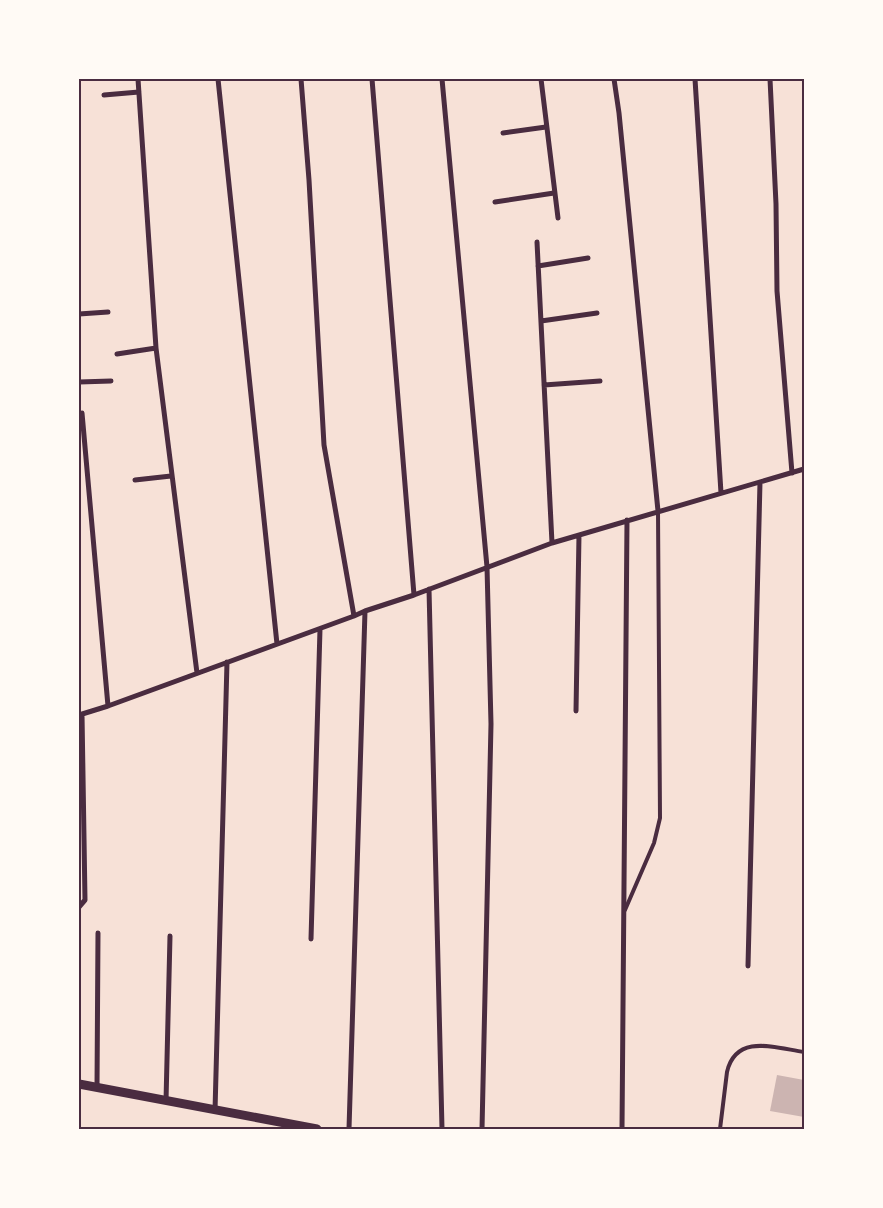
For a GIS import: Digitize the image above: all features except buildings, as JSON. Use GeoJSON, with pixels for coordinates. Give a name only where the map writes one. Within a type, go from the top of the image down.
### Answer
{"type":"FeatureCollection","features":[{"type":"Feature","properties":{"kind":"street"},"geometry":{"type":"LineString","coordinates":[[138,79],[156,348],[197,673]]}},
{"type":"Feature","properties":{"kind":"street"},"geometry":{"type":"LineString","coordinates":[[218,79],[277,644]]}},
{"type":"Feature","properties":{"kind":"street"},"geometry":{"type":"LineString","coordinates":[[301,79],[309,180],[324,445],[354,616]]}},
{"type":"Feature","properties":{"kind":"street"},"geometry":{"type":"LineString","coordinates":[[372,79],[414,595]]}},
{"type":"Feature","properties":{"kind":"street"},"geometry":{"type":"LineString","coordinates":[[442,79],[487,567],[491,724],[482,1129]]}},
{"type":"Feature","properties":{"kind":"street"},"geometry":{"type":"LineString","coordinates":[[541,79],[558,218]]}},
{"type":"Feature","properties":{"kind":"street"},"geometry":{"type":"LineString","coordinates":[[614,79],[619,113],[658,512]]}},
{"type":"Feature","properties":{"kind":"street"},"geometry":{"type":"LineString","coordinates":[[695,79],[721,493]]}},
{"type":"Feature","properties":{"kind":"street"},"geometry":{"type":"LineString","coordinates":[[770,79],[776,204],[777,291],[792,473]]}},
{"type":"Feature","properties":{"kind":"street"},"geometry":{"type":"LineString","coordinates":[[104,95],[139,92]]}},
{"type":"Feature","properties":{"kind":"street"},"geometry":{"type":"LineString","coordinates":[[503,133],[546,127]]}},
{"type":"Feature","properties":{"kind":"street"},"geometry":{"type":"LineString","coordinates":[[495,202],[554,193]]}},
{"type":"Feature","properties":{"kind":"street"},"geometry":{"type":"LineString","coordinates":[[537,242],[552,544]]}},
{"type":"Feature","properties":{"kind":"street"},"geometry":{"type":"LineString","coordinates":[[538,266],[588,258]]}},
{"type":"Feature","properties":{"kind":"street"},"geometry":{"type":"LineString","coordinates":[[79,314],[108,312]]}},
{"type":"Feature","properties":{"kind":"street"},"geometry":{"type":"LineString","coordinates":[[541,321],[597,313]]}},
{"type":"Feature","properties":{"kind":"street"},"geometry":{"type":"LineString","coordinates":[[117,354],[156,348]]}},
{"type":"Feature","properties":{"kind":"street"},"geometry":{"type":"LineString","coordinates":[[544,385],[600,381]]}},
{"type":"Feature","properties":{"kind":"street"},"geometry":{"type":"LineString","coordinates":[[79,382],[111,382]]}},
{"type":"Feature","properties":{"kind":"street"},"geometry":{"type":"LineString","coordinates":[[82,413],[108,706]]}},
{"type":"Feature","properties":{"kind":"street"},"geometry":{"type":"LineString","coordinates":[[79,908],[85,900],[80,714],[108,706],[552,544],[627,520],[804,469]]}},
{"type":"Feature","properties":{"kind":"street"},"geometry":{"type":"LineString","coordinates":[[135,480],[171,476]]}},
{"type":"Feature","properties":{"kind":"street"},"geometry":{"type":"LineString","coordinates":[[748,966],[760,482]]}},
{"type":"Feature","properties":{"kind":"street"},"geometry":{"type":"LineString","coordinates":[[622,1129],[627,520]]}},
{"type":"Feature","properties":{"kind":"street"},"geometry":{"type":"LineString","coordinates":[[576,712],[579,536]]}},
{"type":"Feature","properties":{"kind":"street"},"geometry":{"type":"LineString","coordinates":[[430,589],[442,1129]]}},
{"type":"Feature","properties":{"kind":"street"},"geometry":{"type":"LineString","coordinates":[[349,1129],[365,611]]}},
{"type":"Feature","properties":{"kind":"street"},"geometry":{"type":"LineString","coordinates":[[311,939],[320,628]]}},
{"type":"Feature","properties":{"kind":"street"},"geometry":{"type":"LineString","coordinates":[[215,1111],[227,662]]}},
{"type":"Feature","properties":{"kind":"street"},"geometry":{"type":"LineString","coordinates":[[97,1088],[98,933]]}},
{"type":"Feature","properties":{"kind":"street"},"geometry":{"type":"LineString","coordinates":[[166,1101],[170,936]]}},
{"type":"Feature","properties":{"kind":"street"},"geometry":{"type":"LineString","coordinates":[[79,1084],[316,1129]]}},
{"type":"Feature","properties":{"kind":"lane"},"geometry":{"type":"LineString","coordinates":[[625,910],[654,843],[660,818],[658,512]]}},
{"type":"Feature","properties":{"kind":"lane"},"geometry":{"type":"LineString","coordinates":[[720,1129],[727,1072],[733,1056],[740,1050],[756,1045],[804,1052]]}}]}
